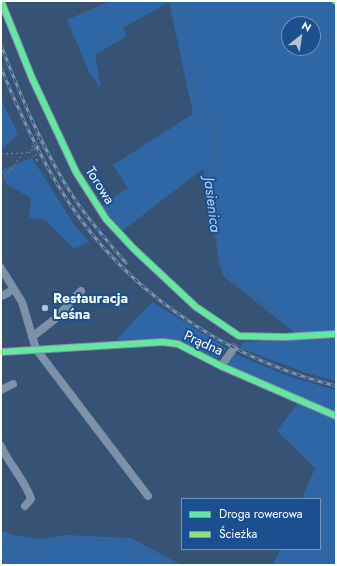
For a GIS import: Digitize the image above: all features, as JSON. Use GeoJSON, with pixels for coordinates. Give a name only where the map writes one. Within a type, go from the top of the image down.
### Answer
{"type":"FeatureCollection","features":[{"type":"Feature","properties":{"kind":"street","name":"Torowa"},"geometry":{"type":"LineString","coordinates":[[1,1],[26,64],[76,172],[96,204],[122,236],[177,291],[238,340],[336,334]]}},
{"type":"Feature","properties":{"kind":"street"},"geometry":{"type":"LineString","coordinates":[[1,268],[22,302],[36,349],[148,496]]}},
{"type":"Feature","properties":{"kind":"street"},"geometry":{"type":"LineString","coordinates":[[1,296],[8,293],[13,288]]}},
{"type":"Feature","properties":{"kind":"street"},"geometry":{"type":"LineString","coordinates":[[32,337],[55,319],[81,291]]}},
{"type":"Feature","properties":{"kind":"street","name":"Prądna"},"geometry":{"type":"LineString","coordinates":[[1,352],[164,342],[178,344],[221,366],[336,416]]}},
{"type":"Feature","properties":{"kind":"street"},"geometry":{"type":"LineString","coordinates":[[221,366],[232,351]]}},
{"type":"Feature","properties":{"kind":"street"},"geometry":{"type":"LineString","coordinates":[[1,390],[13,384]]}},
{"type":"Feature","properties":{"kind":"street"},"geometry":{"type":"LineString","coordinates":[[1,446],[10,464],[28,491],[31,499],[25,506]]}},
{"type":"Feature","properties":{"kind":"path"},"geometry":{"type":"LineString","coordinates":[[28,152],[38,162],[32,146],[35,149],[40,146],[43,148],[35,134]]}},
{"type":"Feature","properties":{"kind":"path"},"geometry":{"type":"LineString","coordinates":[[1,154],[23,153],[33,150]]}},
{"type":"Feature","properties":{"kind":"path"},"geometry":{"type":"LineString","coordinates":[[1,181],[23,153]]}},
{"type":"Feature","properties":{"kind":"shaded area"},"geometry":{"type":"Polygon","coordinates":[[[110,1],[336,1],[336,381],[306,373],[240,348],[242,342],[303,339],[223,276],[203,169],[122,231],[101,206],[128,188],[113,165],[193,114],[169,2],[123,28],[127,36],[95,55],[101,88],[90,74],[67,20],[110,1]]]}},
{"type":"Feature","properties":{"kind":"shaded area"},"geometry":{"type":"Polygon","coordinates":[[[1,99],[18,134],[1,150],[1,99]]]}},
{"type":"Feature","properties":{"kind":"shaded area"},"geometry":{"type":"Polygon","coordinates":[[[32,158],[74,224],[89,242],[74,249],[45,220],[29,217],[31,198],[6,184],[1,170],[32,158]]]}},
{"type":"Feature","properties":{"kind":"shaded area"},"geometry":{"type":"Polygon","coordinates":[[[152,302],[227,348],[218,359],[173,339],[116,340],[152,302]]]}},
{"type":"Feature","properties":{"kind":"shaded area"},"geometry":{"type":"Polygon","coordinates":[[[235,354],[288,376],[336,390],[336,413],[227,364],[235,354]]]}},
{"type":"Feature","properties":{"kind":"shaded area"},"geometry":{"type":"Polygon","coordinates":[[[297,404],[336,420],[336,565],[273,565],[280,550],[321,550],[321,498],[302,498],[315,468],[277,431],[297,404]]]}},
{"type":"Feature","properties":{"kind":"shaded area"},"geometry":{"type":"Polygon","coordinates":[[[1,531],[19,536],[40,539],[67,535],[131,538],[182,565],[1,565],[1,531]]]}},
{"type":"Feature","properties":{"kind":"waterway","name":"Jasienica"},"geometry":{"type":"LineString","coordinates":[[181,1],[197,107],[217,132],[216,155],[206,172],[220,265],[243,291],[302,330]]}},
{"type":"Feature","properties":{"kind":"waterway"},"geometry":{"type":"LineString","coordinates":[[1,549],[22,548],[60,539],[129,541],[179,565]]}},
{"type":"Feature","properties":{"kind":"tunnel"},"geometry":{"type":"LineString","coordinates":[[232,351],[236,343]]}},
{"type":"Feature","properties":{"kind":"railway"},"geometry":{"type":"LineString","coordinates":[[1,45],[34,125],[54,165],[76,201],[100,233],[126,263]]}},
{"type":"Feature","properties":{"kind":"railway"},"geometry":{"type":"LineString","coordinates":[[1,68],[36,146],[57,184],[81,220],[106,250],[133,277],[194,325],[228,344],[263,361],[299,375],[336,386]]}},
{"type":"Feature","properties":{"kind":"cycle path"},"geometry":{"type":"LineString","coordinates":[[1,1],[32,78],[76,172],[106,219],[134,249],[196,307],[239,336],[284,337],[336,334]]}},
{"type":"Feature","properties":{"kind":"cycle path"},"geometry":{"type":"LineString","coordinates":[[1,352],[163,342],[178,344],[221,366],[336,416]]}},
{"type":"Feature","properties":{"kind":"place","name":"Restauracja Leśna"},"geometry":{"type":"Point","coordinates":[45,308]}}]}
